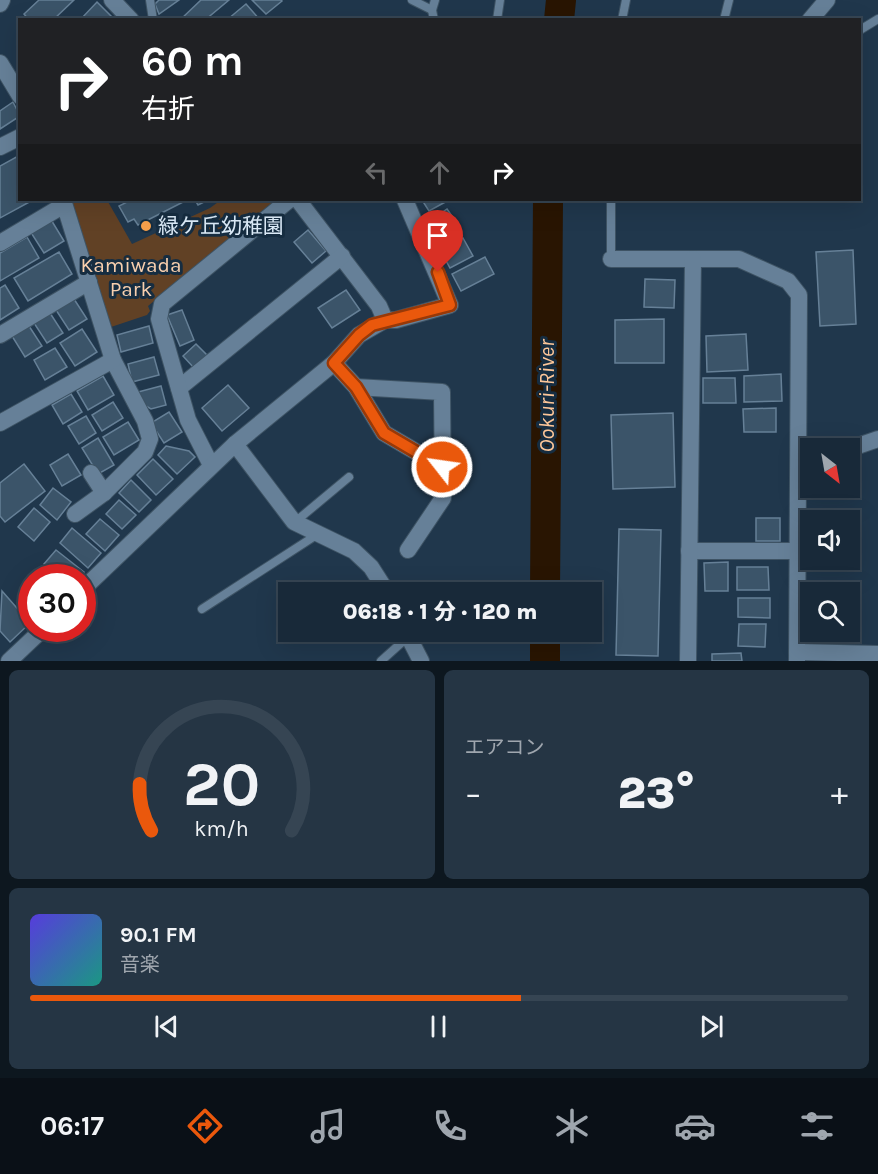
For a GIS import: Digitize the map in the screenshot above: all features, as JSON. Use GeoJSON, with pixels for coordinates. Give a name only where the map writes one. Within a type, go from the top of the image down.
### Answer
{"type":"FeatureCollection","features":[{"type":"Feature","properties":{"kind":"street"},"geometry":{"type":"LineString","coordinates":[[0,4],[2,0]]}},
{"type":"Feature","properties":{"kind":"street"},"geometry":{"type":"LineString","coordinates":[[112,0],[129,18]]}},
{"type":"Feature","properties":{"kind":"street"},"geometry":{"type":"LineString","coordinates":[[812,18],[827,0]]}},
{"type":"Feature","properties":{"kind":"street"},"geometry":{"type":"LineString","coordinates":[[0,63],[18,93]]}},
{"type":"Feature","properties":{"kind":"street"},"geometry":{"type":"LineString","coordinates":[[0,147],[18,138]]}},
{"type":"Feature","properties":{"kind":"street"},"geometry":{"type":"LineString","coordinates":[[211,465],[188,420],[159,319],[162,304],[288,201]]}},
{"type":"Feature","properties":{"kind":"street"},"geometry":{"type":"LineString","coordinates":[[299,201],[379,306],[385,320]]}},
{"type":"Feature","properties":{"kind":"street"},"geometry":{"type":"LineString","coordinates":[[96,576],[211,465],[334,363],[359,335],[385,320],[396,320],[450,305],[405,201]]}},
{"type":"Feature","properties":{"kind":"street"},"geometry":{"type":"LineString","coordinates":[[0,243],[63,202],[112,360],[145,421],[150,439],[145,452],[104,493],[75,514]]}},
{"type":"Feature","properties":{"kind":"street"},"geometry":{"type":"LineString","coordinates":[[179,388],[342,256]]}},
{"type":"Feature","properties":{"kind":"street"},"geometry":{"type":"LineString","coordinates":[[611,259],[739,259],[788,281],[799,295],[804,438]]}},
{"type":"Feature","properties":{"kind":"street"},"geometry":{"type":"LineString","coordinates":[[688,661],[693,259]]}},
{"type":"Feature","properties":{"kind":"street"},"geometry":{"type":"LineString","coordinates":[[0,334],[89,282]]}},
{"type":"Feature","properties":{"kind":"street"},"geometry":{"type":"LineString","coordinates":[[0,423],[112,360]]}},
{"type":"Feature","properties":{"kind":"street"},"geometry":{"type":"LineString","coordinates":[[334,363],[356,387],[384,433],[442,467]]}},
{"type":"Feature","properties":{"kind":"street"},"geometry":{"type":"LineString","coordinates":[[356,387],[442,392],[443,498],[408,550]]}},
{"type":"Feature","properties":{"kind":"street"},"geometry":{"type":"LineString","coordinates":[[860,445],[878,439]]}},
{"type":"Feature","properties":{"kind":"street"},"geometry":{"type":"LineString","coordinates":[[235,444],[294,522],[354,551],[371,567],[381,582]]}},
{"type":"Feature","properties":{"kind":"street"},"geometry":{"type":"LineString","coordinates":[[91,473],[104,493]]}},
{"type":"Feature","properties":{"kind":"street"},"geometry":{"type":"LineString","coordinates":[[800,498],[796,551],[797,657],[878,654]]}},
{"type":"Feature","properties":{"kind":"street"},"geometry":{"type":"LineString","coordinates":[[689,551],[796,551]]}},
{"type":"Feature","properties":{"kind":"street"},"geometry":{"type":"LineString","coordinates":[[9,661],[29,642]]}},
{"type":"Feature","properties":{"kind":"street"},"geometry":{"type":"LineString","coordinates":[[412,642],[421,661]]}},
{"type":"Feature","properties":{"kind":"lane"},"geometry":{"type":"LineString","coordinates":[[150,0],[153,18]]}},
{"type":"Feature","properties":{"kind":"lane"},"geometry":{"type":"LineString","coordinates":[[412,0],[433,15],[435,0]]}},
{"type":"Feature","properties":{"kind":"lane"},"geometry":{"type":"LineString","coordinates":[[497,18],[500,0]]}},
{"type":"Feature","properties":{"kind":"lane"},"geometry":{"type":"LineString","coordinates":[[622,18],[627,0]]}},
{"type":"Feature","properties":{"kind":"lane"},"geometry":{"type":"LineString","coordinates":[[724,18],[729,0]]}},
{"type":"Feature","properties":{"kind":"lane"},"geometry":{"type":"LineString","coordinates":[[861,29],[878,19]]}},
{"type":"Feature","properties":{"kind":"lane"},"geometry":{"type":"LineString","coordinates":[[611,201],[611,259]]}},
{"type":"Feature","properties":{"kind":"lane"},"geometry":{"type":"LineString","coordinates":[[294,522],[349,477]]}},
{"type":"Feature","properties":{"kind":"lane"},"geometry":{"type":"LineString","coordinates":[[202,609],[318,534]]}},
{"type":"Feature","properties":{"kind":"lane"},"geometry":{"type":"LineString","coordinates":[[381,661],[399,642]]}},
{"type":"Feature","properties":{"kind":"green space","name":"Kamiwada Park"},"geometry":{"type":"Polygon","coordinates":[[[71,201],[108,201],[132,244],[210,208],[220,201],[276,201],[148,306],[150,311],[147,315],[111,327],[71,201]]]}},
{"type":"Feature","properties":{"kind":"building"},"geometry":{"type":"Polygon","coordinates":[[[39,0],[74,0],[55,18],[27,18],[24,14],[39,0]]]}},
{"type":"Feature","properties":{"kind":"building"},"geometry":{"type":"Polygon","coordinates":[[[159,0],[179,0],[159,14],[155,4],[159,0]]]}},
{"type":"Feature","properties":{"kind":"building"},"geometry":{"type":"Polygon","coordinates":[[[201,0],[229,0],[207,18],[182,18],[201,0]]]}},
{"type":"Feature","properties":{"kind":"building"},"geometry":{"type":"Polygon","coordinates":[[[252,0],[281,0],[282,1],[266,14],[252,0]]]}},
{"type":"Feature","properties":{"kind":"building"},"geometry":{"type":"Polygon","coordinates":[[[97,2],[113,18],[82,18],[97,2]]]}},
{"type":"Feature","properties":{"kind":"building"},"geometry":{"type":"Polygon","coordinates":[[[246,4],[258,18],[229,18],[246,4]]]}},
{"type":"Feature","properties":{"kind":"building"},"geometry":{"type":"Polygon","coordinates":[[[13,102],[18,117],[0,129],[0,111],[13,102]]]}},
{"type":"Feature","properties":{"kind":"building"},"geometry":{"type":"Polygon","coordinates":[[[18,156],[18,201],[31,201],[0,218],[0,166],[18,156]]]}},
{"type":"Feature","properties":{"kind":"building"},"geometry":{"type":"Polygon","coordinates":[[[129,201],[185,201],[138,225],[134,219],[128,222],[119,206],[129,201]]]}},
{"type":"Feature","properties":{"kind":"building"},"geometry":{"type":"Polygon","coordinates":[[[423,201],[447,201],[429,211],[423,201]]]}},
{"type":"Feature","properties":{"kind":"building"},"geometry":{"type":"Polygon","coordinates":[[[447,209],[459,226],[439,239],[428,222],[447,209]]]}},
{"type":"Feature","properties":{"kind":"building"},"geometry":{"type":"Polygon","coordinates":[[[50,218],[64,241],[44,253],[30,231],[50,218]]]}},
{"type":"Feature","properties":{"kind":"building"},"geometry":{"type":"Polygon","coordinates":[[[308,230],[326,251],[312,263],[294,242],[308,230]]]}},
{"type":"Feature","properties":{"kind":"building"},"geometry":{"type":"Polygon","coordinates":[[[27,237],[39,258],[0,281],[0,253],[27,237]]]}},
{"type":"Feature","properties":{"kind":"building"},"geometry":{"type":"Polygon","coordinates":[[[463,238],[473,256],[450,268],[440,250],[463,238]]]}},
{"type":"Feature","properties":{"kind":"building"},"geometry":{"type":"Polygon","coordinates":[[[853,250],[856,324],[820,326],[816,252],[853,250]]]}},
{"type":"Feature","properties":{"kind":"building"},"geometry":{"type":"Polygon","coordinates":[[[59,252],[72,274],[28,301],[14,278],[59,252]]]}},
{"type":"Feature","properties":{"kind":"building"},"geometry":{"type":"Polygon","coordinates":[[[485,257],[494,274],[461,291],[452,274],[485,257]]]}},
{"type":"Feature","properties":{"kind":"building"},"geometry":{"type":"Polygon","coordinates":[[[645,279],[675,280],[674,308],[644,307],[645,279]]]}},
{"type":"Feature","properties":{"kind":"building"},"geometry":{"type":"Polygon","coordinates":[[[5,285],[19,308],[0,320],[0,288],[5,285]]]}},
{"type":"Feature","properties":{"kind":"building"},"geometry":{"type":"Polygon","coordinates":[[[346,290],[360,310],[332,328],[318,308],[346,290]]]}},
{"type":"Feature","properties":{"kind":"building"},"geometry":{"type":"Polygon","coordinates":[[[74,299],[87,319],[69,330],[56,310],[74,299]]]}},
{"type":"Feature","properties":{"kind":"building"},"geometry":{"type":"Polygon","coordinates":[[[182,310],[194,340],[180,346],[167,315],[182,310]]]}},
{"type":"Feature","properties":{"kind":"building"},"geometry":{"type":"Polygon","coordinates":[[[50,313],[63,333],[47,343],[34,323],[50,313]]]}},
{"type":"Feature","properties":{"kind":"building"},"geometry":{"type":"Polygon","coordinates":[[[664,319],[664,363],[615,363],[615,320],[664,319]]]}},
{"type":"Feature","properties":{"kind":"building"},"geometry":{"type":"Polygon","coordinates":[[[29,326],[42,346],[25,357],[12,336],[29,326]]]}},
{"type":"Feature","properties":{"kind":"building"},"geometry":{"type":"Polygon","coordinates":[[[149,326],[153,343],[121,352],[117,335],[149,326]]]}},
{"type":"Feature","properties":{"kind":"building"},"geometry":{"type":"Polygon","coordinates":[[[82,329],[97,352],[75,366],[60,343],[82,329]]]}},
{"type":"Feature","properties":{"kind":"building"},"geometry":{"type":"Polygon","coordinates":[[[746,334],[748,370],[707,372],[706,336],[746,334]]]}},
{"type":"Feature","properties":{"kind":"building"},"geometry":{"type":"Polygon","coordinates":[[[196,344],[207,355],[194,368],[183,356],[196,344]]]}},
{"type":"Feature","properties":{"kind":"building"},"geometry":{"type":"Polygon","coordinates":[[[55,348],[67,367],[45,380],[34,360],[55,348]]]}},
{"type":"Feature","properties":{"kind":"building"},"geometry":{"type":"Polygon","coordinates":[[[154,357],[159,375],[132,382],[128,364],[154,357]]]}},
{"type":"Feature","properties":{"kind":"building"},"geometry":{"type":"Polygon","coordinates":[[[781,374],[782,401],[744,402],[744,376],[781,374]]]}},
{"type":"Feature","properties":{"kind":"building"},"geometry":{"type":"Polygon","coordinates":[[[103,376],[114,395],[88,410],[77,391],[103,376]]]}},
{"type":"Feature","properties":{"kind":"building"},"geometry":{"type":"Polygon","coordinates":[[[703,378],[735,378],[736,403],[703,403],[703,378]]]}},
{"type":"Feature","properties":{"kind":"building"},"geometry":{"type":"Polygon","coordinates":[[[228,385],[249,408],[222,431],[202,408],[228,385]]]}},
{"type":"Feature","properties":{"kind":"building"},"geometry":{"type":"Polygon","coordinates":[[[161,386],[166,405],[151,409],[141,403],[138,392],[161,386]]]}},
{"type":"Feature","properties":{"kind":"building"},"geometry":{"type":"Polygon","coordinates":[[[71,394],[82,412],[63,424],[52,405],[71,394]]]}},
{"type":"Feature","properties":{"kind":"building"},"geometry":{"type":"Polygon","coordinates":[[[113,402],[123,418],[102,431],[92,415],[113,402]]]}},
{"type":"Feature","properties":{"kind":"building"},"geometry":{"type":"Polygon","coordinates":[[[776,408],[776,432],[744,432],[743,409],[776,408]]]}},
{"type":"Feature","properties":{"kind":"building"},"geometry":{"type":"Polygon","coordinates":[[[169,412],[182,432],[164,443],[151,423],[169,412]]]}},
{"type":"Feature","properties":{"kind":"building"},"geometry":{"type":"Polygon","coordinates":[[[673,413],[675,487],[613,489],[611,415],[673,413]]]}},
{"type":"Feature","properties":{"kind":"building"},"geometry":{"type":"Polygon","coordinates":[[[86,416],[96,433],[79,444],[68,426],[86,416]]]}},
{"type":"Feature","properties":{"kind":"building"},"geometry":{"type":"Polygon","coordinates":[[[128,422],[139,440],[114,455],[103,437],[128,422]]]}},
{"type":"Feature","properties":{"kind":"building"},"geometry":{"type":"Polygon","coordinates":[[[98,438],[114,465],[98,474],[82,448],[98,438]]]}},
{"type":"Feature","properties":{"kind":"building"},"geometry":{"type":"Polygon","coordinates":[[[166,446],[189,451],[195,457],[177,474],[158,455],[166,446]]]}},
{"type":"Feature","properties":{"kind":"building"},"geometry":{"type":"Polygon","coordinates":[[[68,454],[81,475],[62,486],[50,465],[68,454]]]}},
{"type":"Feature","properties":{"kind":"building"},"geometry":{"type":"Polygon","coordinates":[[[153,459],[173,479],[156,495],[137,475],[153,459]]]}},
{"type":"Feature","properties":{"kind":"building"},"geometry":{"type":"Polygon","coordinates":[[[24,464],[45,491],[5,522],[0,516],[0,483],[24,464]]]}},
{"type":"Feature","properties":{"kind":"building"},"geometry":{"type":"Polygon","coordinates":[[[131,480],[151,500],[139,512],[119,493],[131,480]]]}},
{"type":"Feature","properties":{"kind":"building"},"geometry":{"type":"Polygon","coordinates":[[[53,488],[71,502],[57,520],[40,505],[53,488]]]}},
{"type":"Feature","properties":{"kind":"building"},"geometry":{"type":"Polygon","coordinates":[[[119,500],[136,515],[122,529],[106,514],[119,500]]]}},
{"type":"Feature","properties":{"kind":"building"},"geometry":{"type":"Polygon","coordinates":[[[34,508],[50,522],[34,541],[18,527],[34,508]]]}},
{"type":"Feature","properties":{"kind":"building"},"geometry":{"type":"Polygon","coordinates":[[[756,518],[780,518],[780,541],[756,541],[756,518]]]}},
{"type":"Feature","properties":{"kind":"building"},"geometry":{"type":"Polygon","coordinates":[[[100,519],[119,535],[105,551],[86,534],[100,519]]]}},
{"type":"Feature","properties":{"kind":"building"},"geometry":{"type":"Polygon","coordinates":[[[72,528],[101,553],[91,564],[84,564],[60,543],[72,528]]]}},
{"type":"Feature","properties":{"kind":"building"},"geometry":{"type":"Polygon","coordinates":[[[619,529],[661,530],[658,656],[616,655],[619,529]]]}},
{"type":"Feature","properties":{"kind":"building"},"geometry":{"type":"Polygon","coordinates":[[[56,550],[74,564],[44,564],[56,550]]]}},
{"type":"Feature","properties":{"kind":"building"},"geometry":{"type":"Polygon","coordinates":[[[728,562],[728,591],[705,591],[704,563],[728,562]]]}},
{"type":"Feature","properties":{"kind":"building"},"geometry":{"type":"Polygon","coordinates":[[[737,567],[768,567],[769,590],[737,590],[737,567]]]}},
{"type":"Feature","properties":{"kind":"building"},"geometry":{"type":"Polygon","coordinates":[[[2,591],[18,609],[18,634],[10,642],[0,631],[2,591]]]}},
{"type":"Feature","properties":{"kind":"building"},"geometry":{"type":"Polygon","coordinates":[[[738,598],[770,598],[770,618],[738,617],[738,598]]]}},
{"type":"Feature","properties":{"kind":"building"},"geometry":{"type":"Polygon","coordinates":[[[739,624],[766,624],[765,647],[738,646],[739,624]]]}},
{"type":"Feature","properties":{"kind":"building"},"geometry":{"type":"Polygon","coordinates":[[[741,653],[742,661],[712,661],[712,654],[741,653]]]}},
{"type":"Feature","properties":{"kind":"waterway","name":"Ookuri-River"},"geometry":{"type":"LineString","coordinates":[[559,18],[561,0]]}},
{"type":"Feature","properties":{"kind":"waterway","name":"Ookuri-River"},"geometry":{"type":"LineString","coordinates":[[545,582],[548,201]]}},
{"type":"Feature","properties":{"kind":"waterway","name":"Ookuri-River"},"geometry":{"type":"LineString","coordinates":[[545,642],[545,661]]}},
{"type":"Feature","properties":{"kind":"place","name":"緑ケ丘幼稚園"},"geometry":{"type":"Point","coordinates":[146,226]}},
{"type":"Feature","properties":{"kind":"route"},"geometry":{"type":"LineString","coordinates":[[438,272],[450,305],[372,325],[359,335],[334,363],[356,387],[384,433],[442,467]]}}]}
